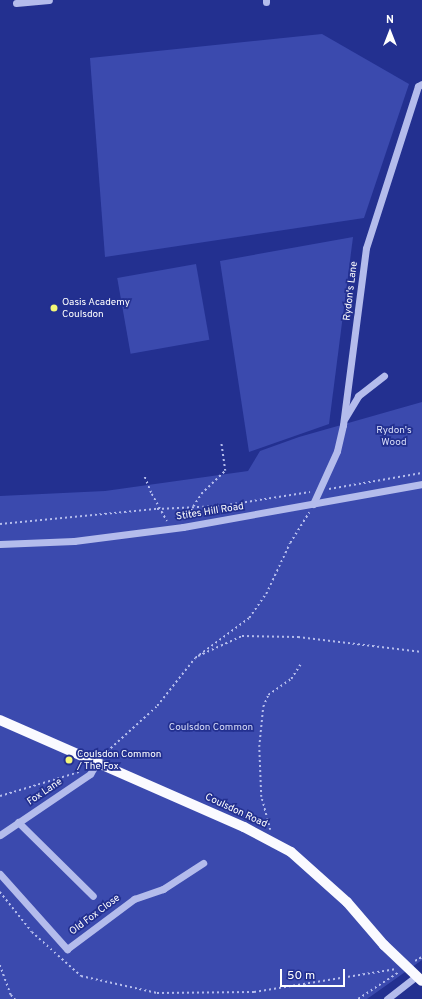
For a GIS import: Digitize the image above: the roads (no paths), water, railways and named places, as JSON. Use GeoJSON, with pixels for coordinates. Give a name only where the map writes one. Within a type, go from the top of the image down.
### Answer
{"type":"FeatureCollection","features":[{"type":"Feature","properties":{"kind":"main road","name":"Coulsdon Road"},"geometry":{"type":"LineString","coordinates":[[0,720],[269,839],[291,852],[317,874],[419,979]]}},
{"type":"Feature","properties":{"kind":"street"},"geometry":{"type":"LineString","coordinates":[[16,3],[49,0]]}},
{"type":"Feature","properties":{"kind":"street","name":"Rydon's Lane"},"geometry":{"type":"LineString","coordinates":[[313,504],[337,450],[343,422],[366,248],[418,86],[422,84]]}},
{"type":"Feature","properties":{"kind":"street"},"geometry":{"type":"LineString","coordinates":[[343,422],[358,396],[384,376]]}},
{"type":"Feature","properties":{"kind":"street","name":"Stites Hill Road"},"geometry":{"type":"LineString","coordinates":[[0,544],[74,541],[183,527],[422,484]]}},
{"type":"Feature","properties":{"kind":"street","name":"Fox Lane"},"geometry":{"type":"LineString","coordinates":[[0,835],[90,774],[97,763]]}},
{"type":"Feature","properties":{"kind":"street"},"geometry":{"type":"LineString","coordinates":[[18,822],[93,896]]}},
{"type":"Feature","properties":{"kind":"street","name":"Old Fox Close"},"geometry":{"type":"LineString","coordinates":[[0,874],[67,949],[134,898],[163,888],[203,863]]}},
{"type":"Feature","properties":{"kind":"street"},"geometry":{"type":"LineString","coordinates":[[387,999],[419,979]]}},
{"type":"Feature","properties":{"kind":"place","name":"Oasis Academy Coulsdon"},"geometry":{"type":"Point","coordinates":[54,308]}},
{"type":"Feature","properties":{"kind":"place","name":"Coulsdon Common / The Fox"},"geometry":{"type":"Point","coordinates":[69,760]}},
{"type":"Feature","properties":{"kind":"park label","name":"Rydon's Wood"},"geometry":{"type":"Point","coordinates":[394,436]}},
{"type":"Feature","properties":{"kind":"park label","name":"Coulsdon Common"},"geometry":{"type":"Point","coordinates":[211,728]}}]}
